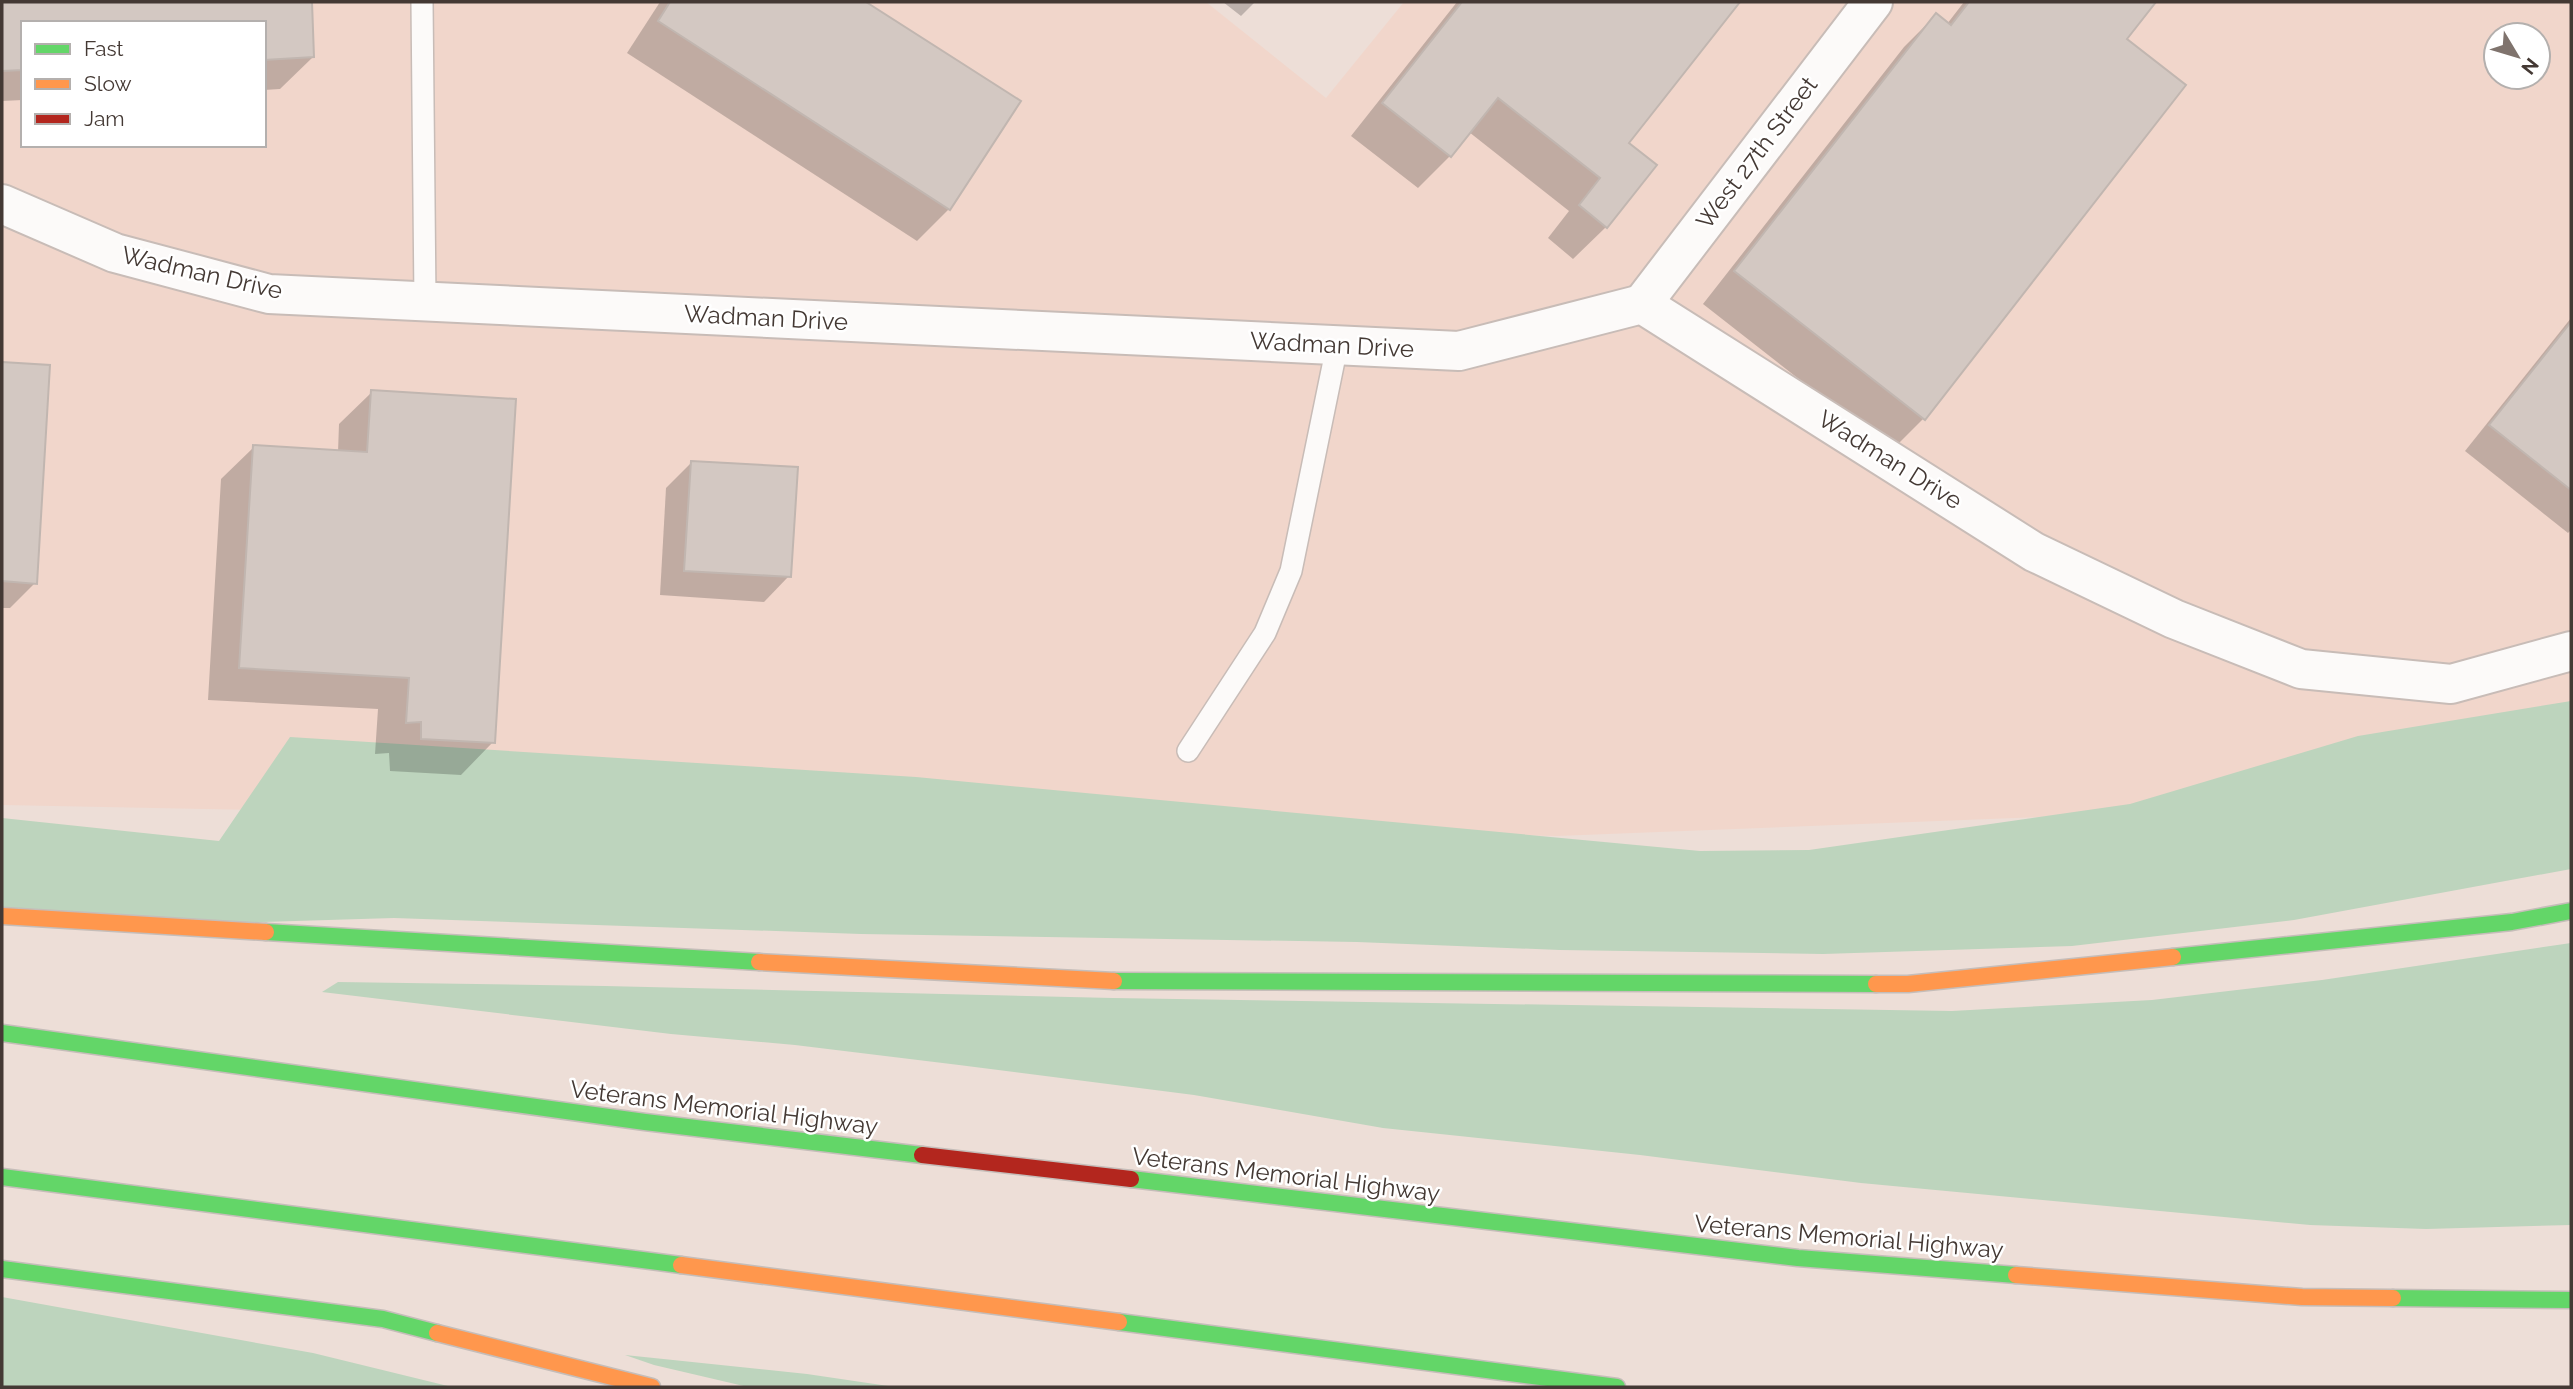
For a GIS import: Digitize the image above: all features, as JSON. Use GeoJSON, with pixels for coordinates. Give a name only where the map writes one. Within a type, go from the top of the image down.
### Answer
{"type":"FeatureCollection","features":[{"type":"Feature","properties":{"kind":"highway"},"geometry":{"type":"LineString","coordinates":[[2,916],[1080,981],[1908,984],[2512,922],[2571,912]]}},
{"type":"Feature","properties":{"kind":"highway","name":"Veterans Memorial Highway"},"geometry":{"type":"LineString","coordinates":[[2,1033],[659,1124],[1798,1258],[2302,1297],[2571,1300]]}},
{"type":"Feature","properties":{"kind":"highway"},"geometry":{"type":"LineString","coordinates":[[2,1177],[1617,1387]]}},
{"type":"Feature","properties":{"kind":"highway"},"geometry":{"type":"LineString","coordinates":[[2,1269],[383,1319],[652,1387]]}},
{"type":"Feature","properties":{"kind":"street","name":"West 27th Street"},"geometry":{"type":"LineString","coordinates":[[1642,304],[1873,2]]}},
{"type":"Feature","properties":{"kind":"street","name":"Wadman Drive"},"geometry":{"type":"LineString","coordinates":[[2,204],[115,253],[269,294],[1458,351],[1642,304],[2035,552],[2174,619],[2301,669],[2451,684],[2571,651]]}},
{"type":"Feature","properties":{"kind":"lane"},"geometry":{"type":"LineString","coordinates":[[422,2],[425,301]]}},
{"type":"Feature","properties":{"kind":"lane"},"geometry":{"type":"LineString","coordinates":[[1188,751],[1265,633],[1291,571],[1336,346]]}},
{"type":"Feature","properties":{"kind":"shaded area"},"geometry":{"type":"Polygon","coordinates":[[[2,2],[1206,2],[1326,98],[1404,2],[2571,2],[2571,796],[1557,836],[2,805],[2,2]]]}},
{"type":"Feature","properties":{"kind":"green space"},"geometry":{"type":"Polygon","coordinates":[[[2571,701],[2571,869],[2294,920],[2072,946],[1823,954],[1560,950],[1357,942],[861,934],[394,918],[229,923],[2,908],[2,818],[219,841],[290,737],[916,777],[1700,851],[1809,850],[2130,804],[2358,736],[2571,701]]]}},
{"type":"Feature","properties":{"kind":"green space"},"geometry":{"type":"Polygon","coordinates":[[[2571,943],[2571,1225],[2426,1229],[2310,1225],[1861,1183],[1640,1155],[1383,1128],[1194,1095],[959,1065],[322,992],[338,982],[1952,1011],[2152,1000],[2322,980],[2571,943]]]}},
{"type":"Feature","properties":{"kind":"green space"},"geometry":{"type":"Polygon","coordinates":[[[2,1297],[313,1353],[452,1387],[2,1387],[2,1297]]]}},
{"type":"Feature","properties":{"kind":"green space"},"geometry":{"type":"Polygon","coordinates":[[[625,1355],[807,1374],[895,1387],[748,1387],[654,1365],[625,1355]]]}},
{"type":"Feature","properties":{"kind":"building"},"geometry":{"type":"Polygon","coordinates":[[[2,2],[312,2],[314,57],[266,60],[266,21],[21,21],[21,70],[2,71],[2,2]]]}},
{"type":"Feature","properties":{"kind":"building"},"geometry":{"type":"Polygon","coordinates":[[[670,2],[866,2],[1021,101],[950,210],[658,21],[670,2]]]}},
{"type":"Feature","properties":{"kind":"building"},"geometry":{"type":"Polygon","coordinates":[[[1462,2],[1740,2],[1629,143],[1657,165],[1607,228],[1579,205],[1600,178],[1498,98],[1451,157],[1382,103],[1462,2]]]}},
{"type":"Feature","properties":{"kind":"building"},"geometry":{"type":"Polygon","coordinates":[[[1969,2],[2156,2],[2127,39],[2186,85],[1925,420],[1734,271],[1936,13],[1951,25],[1969,2]]]}},
{"type":"Feature","properties":{"kind":"building"},"geometry":{"type":"Polygon","coordinates":[[[2571,322],[2571,490],[2489,425],[2571,322]]]}},
{"type":"Feature","properties":{"kind":"building"},"geometry":{"type":"Polygon","coordinates":[[[2,362],[50,365],[37,584],[2,581],[2,362]]]}},
{"type":"Feature","properties":{"kind":"building"},"geometry":{"type":"Polygon","coordinates":[[[371,390],[516,399],[495,743],[421,739],[421,722],[406,723],[409,678],[239,668],[253,445],[367,452],[371,390]]]}},
{"type":"Feature","properties":{"kind":"building"},"geometry":{"type":"Polygon","coordinates":[[[691,461],[798,467],[791,577],[684,571],[691,461]]]}},
{"type":"Feature","properties":{"kind":"traffic: fast"},"geometry":{"type":"LineString","coordinates":[[2173,957],[2512,922],[2571,911]]}},
{"type":"Feature","properties":{"kind":"traffic: fast"},"geometry":{"type":"LineString","coordinates":[[266,932],[759,962]]}},
{"type":"Feature","properties":{"kind":"traffic: fast"},"geometry":{"type":"LineString","coordinates":[[1114,981],[1876,984]]}},
{"type":"Feature","properties":{"kind":"traffic: fast"},"geometry":{"type":"LineString","coordinates":[[2,1033],[645,1122],[922,1155]]}},
{"type":"Feature","properties":{"kind":"traffic: fast"},"geometry":{"type":"LineString","coordinates":[[2,1177],[681,1265]]}},
{"type":"Feature","properties":{"kind":"traffic: fast"},"geometry":{"type":"LineString","coordinates":[[1131,1179],[1798,1258],[2016,1275]]}},
{"type":"Feature","properties":{"kind":"traffic: fast"},"geometry":{"type":"LineString","coordinates":[[2,1269],[383,1319],[437,1333]]}},
{"type":"Feature","properties":{"kind":"traffic: fast"},"geometry":{"type":"LineString","coordinates":[[2393,1298],[2571,1300]]}},
{"type":"Feature","properties":{"kind":"traffic: fast"},"geometry":{"type":"LineString","coordinates":[[1119,1322],[1617,1387]]}},
{"type":"Feature","properties":{"kind":"traffic: slow"},"geometry":{"type":"LineString","coordinates":[[2,916],[266,932]]}},
{"type":"Feature","properties":{"kind":"traffic: slow"},"geometry":{"type":"LineString","coordinates":[[1876,984],[1908,984],[2173,957]]}},
{"type":"Feature","properties":{"kind":"traffic: slow"},"geometry":{"type":"LineString","coordinates":[[759,962],[1114,981]]}},
{"type":"Feature","properties":{"kind":"traffic: slow"},"geometry":{"type":"LineString","coordinates":[[681,1265],[1119,1322]]}},
{"type":"Feature","properties":{"kind":"traffic: slow"},"geometry":{"type":"LineString","coordinates":[[2016,1275],[2302,1297],[2393,1298]]}},
{"type":"Feature","properties":{"kind":"traffic: slow"},"geometry":{"type":"LineString","coordinates":[[437,1333],[652,1387]]}},
{"type":"Feature","properties":{"kind":"traffic: jam"},"geometry":{"type":"LineString","coordinates":[[922,1155],[1131,1179]]}}]}
